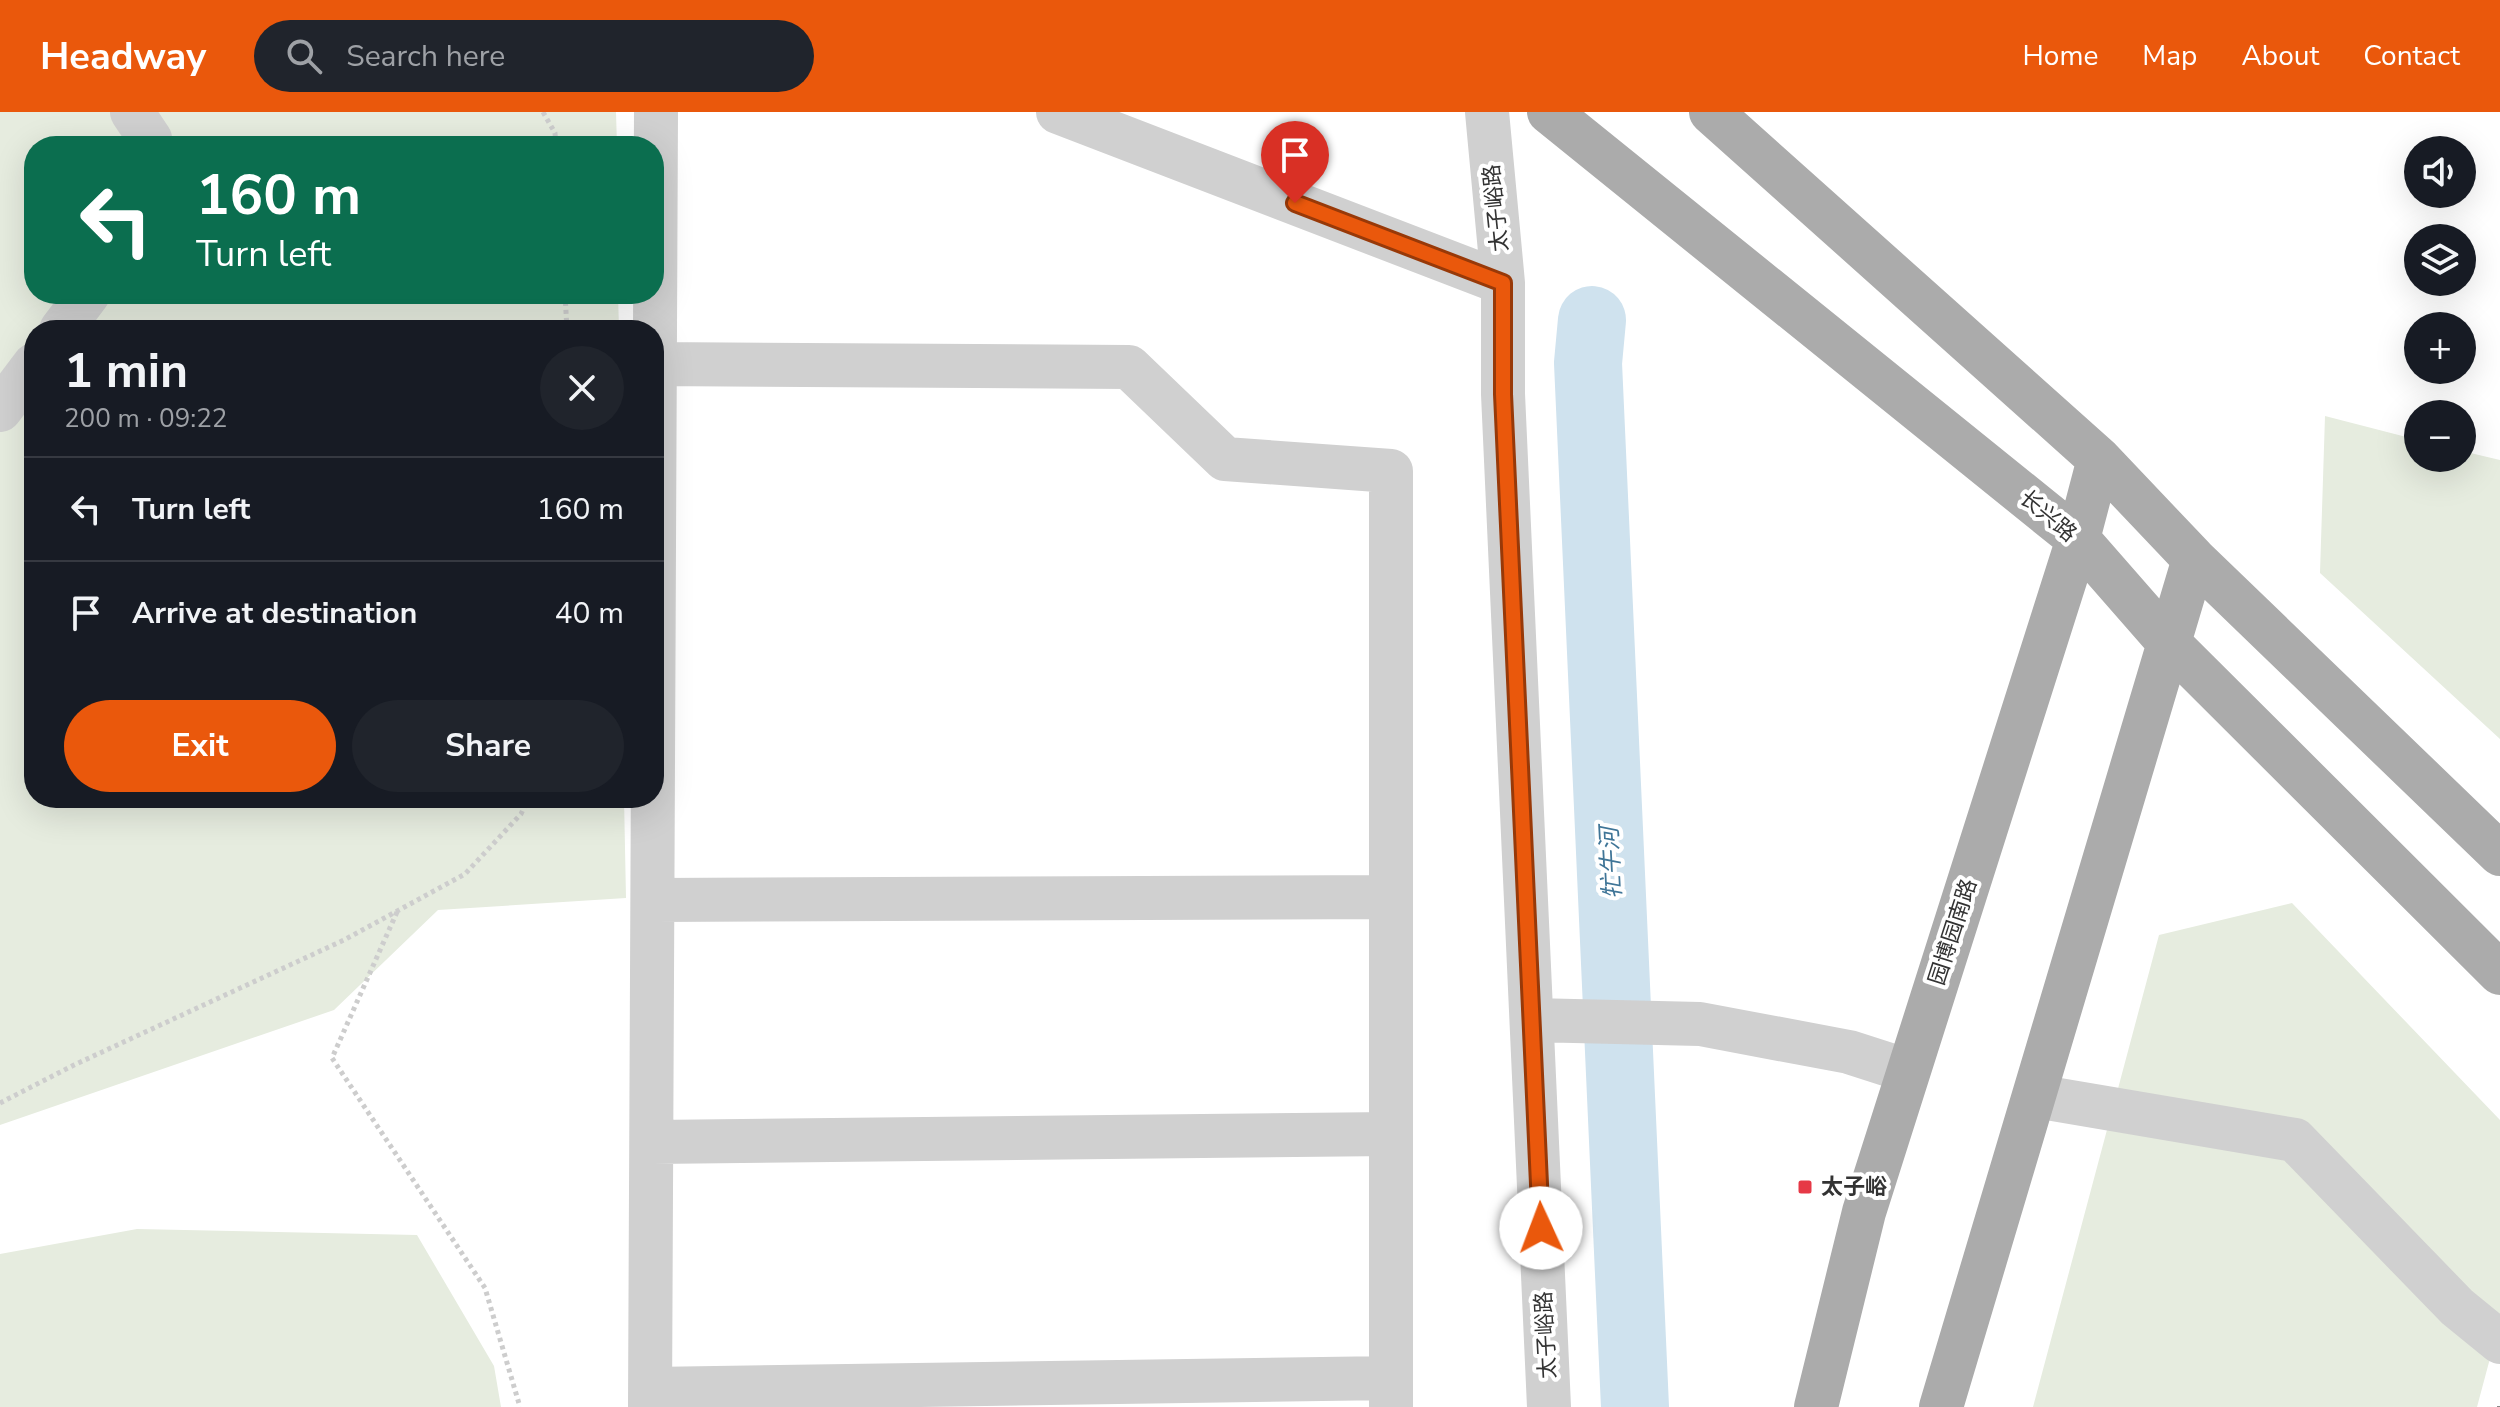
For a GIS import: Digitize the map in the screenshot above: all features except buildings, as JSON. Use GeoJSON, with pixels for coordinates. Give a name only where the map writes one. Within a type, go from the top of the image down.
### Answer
{"type":"FeatureCollection","features":[{"type":"Feature","properties":{"kind":"main road","name":"长兴路"},"geometry":{"type":"LineString","coordinates":[[1549,112],[2078,539],[2169,643],[2500,973]]}},
{"type":"Feature","properties":{"kind":"main road"},"geometry":{"type":"LineString","coordinates":[[1711,112],[2099,459],[2194,559],[2500,854]]}},
{"type":"Feature","properties":{"kind":"main road","name":"园博园南路"},"geometry":{"type":"LineString","coordinates":[[1816,1407],[1864,1212],[2078,539],[2099,459]]}},
{"type":"Feature","properties":{"kind":"main road"},"geometry":{"type":"LineString","coordinates":[[1941,1407],[2194,559]]}},
{"type":"Feature","properties":{"kind":"street"},"geometry":{"type":"LineString","coordinates":[[132,112],[148,136]]}},
{"type":"Feature","properties":{"kind":"street"},"geometry":{"type":"LineString","coordinates":[[656,112],[656,136]]}},
{"type":"Feature","properties":{"kind":"street"},"geometry":{"type":"LineString","coordinates":[[1058,112],[1503,283]]}},
{"type":"Feature","properties":{"kind":"street","name":"太子峪路"},"geometry":{"type":"LineString","coordinates":[[1487,112],[1503,283],[1503,394],[1549,1407]]}},
{"type":"Feature","properties":{"kind":"street"},"geometry":{"type":"LineString","coordinates":[[654,808],[650,1398],[1391,1392],[1391,471],[1225,459],[1129,367],[664,364]]}},
{"type":"Feature","properties":{"kind":"street"},"geometry":{"type":"LineString","coordinates":[[0,410],[24,378]]}},
{"type":"Feature","properties":{"kind":"street"},"geometry":{"type":"LineString","coordinates":[[654,900],[1391,897]]}},
{"type":"Feature","properties":{"kind":"street"},"geometry":{"type":"LineString","coordinates":[[1533,1020],[1700,1024],[1849,1052],[1908,1071]]}},
{"type":"Feature","properties":{"kind":"street"},"geometry":{"type":"LineString","coordinates":[[2035,1096],[2295,1140],[2457,1307],[2500,1342]]}},
{"type":"Feature","properties":{"kind":"street"},"geometry":{"type":"LineString","coordinates":[[653,1142],[1391,1134]]}},
{"type":"Feature","properties":{"kind":"path"},"geometry":{"type":"LineString","coordinates":[[543,112],[555,136]]}},
{"type":"Feature","properties":{"kind":"path"},"geometry":{"type":"LineString","coordinates":[[0,1103],[74,1065],[344,940],[465,874],[524,808]]}},
{"type":"Feature","properties":{"kind":"path"},"geometry":{"type":"LineString","coordinates":[[398,911],[332,1058],[485,1288],[520,1407]]}},
{"type":"Feature","properties":{"kind":"shaded area"},"geometry":{"type":"Polygon","coordinates":[[[0,112],[616,112],[617,136],[24,136],[24,304],[618,304],[619,320],[24,320],[24,808],[624,808],[626,898],[438,910],[334,1010],[0,1125],[0,112]]]}},
{"type":"Feature","properties":{"kind":"shaded area"},"geometry":{"type":"Polygon","coordinates":[[[2325,416],[2404,436],[2404,472],[2476,472],[2476,454],[2500,460],[2500,739],[2320,573],[2325,416]]]}},
{"type":"Feature","properties":{"kind":"shaded area"},"geometry":{"type":"Polygon","coordinates":[[[2292,903],[2500,1120],[2500,1321],[2477,1407],[2033,1407],[2159,935],[2292,903]]]}},
{"type":"Feature","properties":{"kind":"shaded area"},"geometry":{"type":"Polygon","coordinates":[[[137,1229],[417,1235],[494,1366],[501,1407],[0,1407],[0,1254],[137,1229]]]}},
{"type":"Feature","properties":{"kind":"waterway","name":"牤牛河"},"geometry":{"type":"LineString","coordinates":[[1592,320],[1588,363],[1635,1407]]}},
{"type":"Feature","properties":{"kind":"place","name":"太子峪"},"geometry":{"type":"Point","coordinates":[1805,1187]}},
{"type":"Feature","properties":{"kind":"route"},"geometry":{"type":"LineString","coordinates":[[1295,203],[1503,283],[1503,394],[1541,1228]]}}]}
